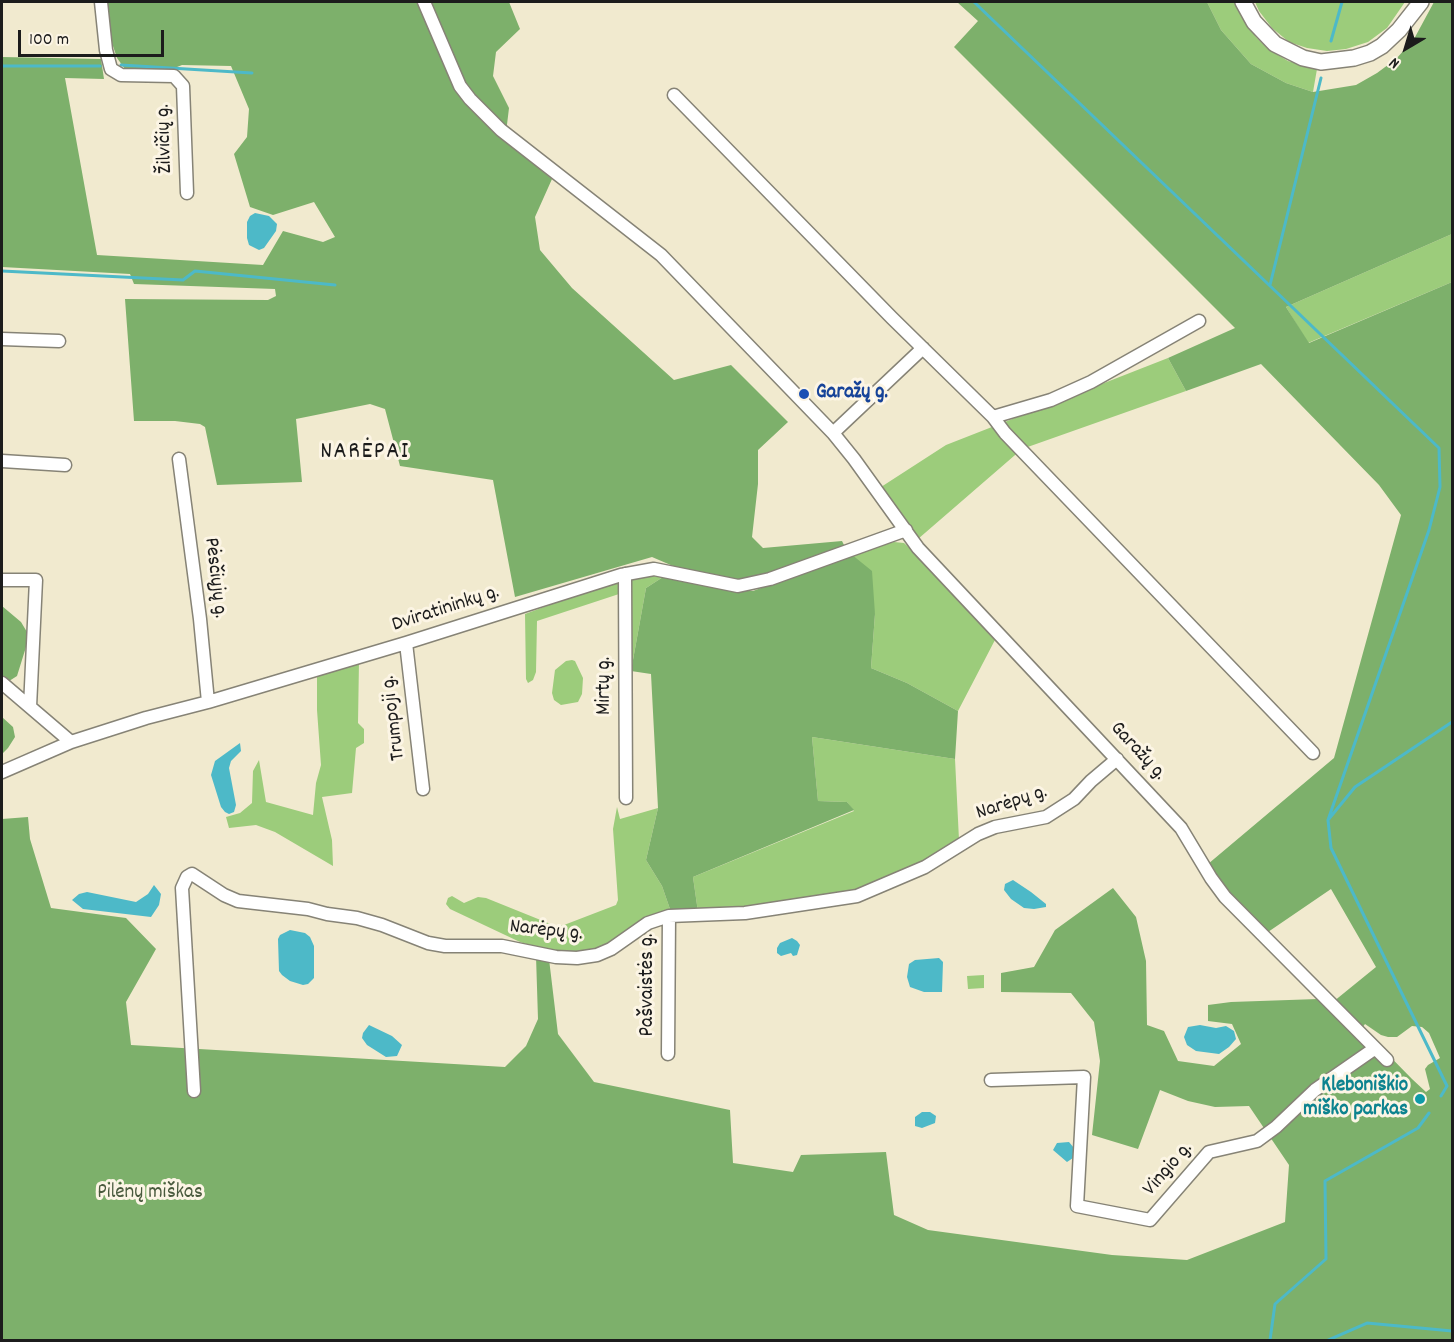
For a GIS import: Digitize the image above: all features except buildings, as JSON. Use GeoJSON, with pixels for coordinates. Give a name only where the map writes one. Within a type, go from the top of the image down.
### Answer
{"type":"FeatureCollection","features":[{"type":"Feature","properties":{"kind":"main road"},"geometry":{"type":"LineString","coordinates":[[1243,2],[1254,22],[1275,44],[1303,58],[1321,62],[1337,62],[1370,53],[1393,37],[1421,2]]}},
{"type":"Feature","properties":{"kind":"main road"},"geometry":{"type":"LineString","coordinates":[[1410,17],[1411,2]]}},
{"type":"Feature","properties":{"kind":"street","name":"Žilvičių g."},"geometry":{"type":"LineString","coordinates":[[101,2],[106,50],[111,69],[121,75],[174,76],[183,86],[187,193]]}},
{"type":"Feature","properties":{"kind":"street","name":"Garažų g."},"geometry":{"type":"LineString","coordinates":[[424,2],[460,86],[470,99],[501,130],[661,255],[833,433],[918,548],[1181,828],[1225,897],[1387,1060]]}},
{"type":"Feature","properties":{"kind":"street"},"geometry":{"type":"LineString","coordinates":[[674,95],[993,417],[1005,434],[1313,753]]}},
{"type":"Feature","properties":{"kind":"street"},"geometry":{"type":"LineString","coordinates":[[993,417],[1051,399],[1091,382],[1199,321]]}},
{"type":"Feature","properties":{"kind":"street"},"geometry":{"type":"LineString","coordinates":[[2,339],[59,341]]}},
{"type":"Feature","properties":{"kind":"street"},"geometry":{"type":"LineString","coordinates":[[833,433],[923,348]]}},
{"type":"Feature","properties":{"kind":"street","name":"Pėsčiųjų g."},"geometry":{"type":"LineString","coordinates":[[179,459],[200,619],[208,702]]}},
{"type":"Feature","properties":{"kind":"street"},"geometry":{"type":"LineString","coordinates":[[2,461],[65,465]]}},
{"type":"Feature","properties":{"kind":"street","name":"Dviratininkų g."},"geometry":{"type":"LineString","coordinates":[[2,772],[71,742],[146,718],[208,702],[406,643],[625,574],[654,569],[738,586],[770,579],[906,530]]}},
{"type":"Feature","properties":{"kind":"street","name":"Mirtų g."},"geometry":{"type":"LineString","coordinates":[[625,574],[626,798]]}},
{"type":"Feature","properties":{"kind":"street"},"geometry":{"type":"LineString","coordinates":[[2,580],[36,580],[30,707]]}},
{"type":"Feature","properties":{"kind":"street","name":"Trumpoji g."},"geometry":{"type":"LineString","coordinates":[[406,643],[423,789]]}},
{"type":"Feature","properties":{"kind":"street"},"geometry":{"type":"LineString","coordinates":[[2,683],[71,742]]}},
{"type":"Feature","properties":{"kind":"street","name":"Narėpų g."},"geometry":{"type":"LineString","coordinates":[[194,1092],[182,888],[187,876],[192,874],[224,895],[238,901],[308,909],[357,918],[428,943],[445,946],[502,946],[556,957],[597,956],[612,949],[648,923],[669,916],[745,913],[857,896],[925,867],[978,834],[995,827],[1046,817],[1074,799],[1117,759]]}},
{"type":"Feature","properties":{"kind":"street","name":"Pašvaistės g."},"geometry":{"type":"LineString","coordinates":[[668,1054],[669,916]]}},
{"type":"Feature","properties":{"kind":"street","name":"Vingio g."},"geometry":{"type":"LineString","coordinates":[[991,1080],[1084,1077],[1077,1206],[1150,1220],[1209,1152],[1257,1141],[1276,1127],[1315,1090],[1374,1048]]}},
{"type":"Feature","properties":{"kind":"green space"},"geometry":{"type":"Polygon","coordinates":[[[104,2],[509,2],[520,29],[496,52],[493,76],[509,108],[505,141],[552,179],[535,217],[540,250],[572,288],[674,380],[731,365],[788,422],[758,450],[758,484],[752,537],[763,548],[842,541],[846,549],[745,582],[687,572],[652,557],[515,597],[493,480],[400,466],[385,409],[370,404],[296,419],[302,482],[217,485],[205,427],[200,424],[175,421],[134,421],[125,299],[268,300],[276,296],[275,289],[134,284],[130,274],[2,267],[2,57],[101,59],[104,79],[65,78],[97,255],[263,265],[283,231],[323,242],[335,237],[314,202],[273,215],[250,207],[234,154],[247,137],[249,109],[231,66],[182,65],[167,71],[125,69],[117,58],[108,31],[104,2]]]}},
{"type":"Feature","properties":{"kind":"green space","name":"Pilėnų miškas"},"geometry":{"type":"Polygon","coordinates":[[[957,2],[1207,2],[1221,30],[1251,64],[1286,83],[1313,92],[1356,85],[1377,73],[1396,59],[1414,39],[1434,2],[1452,2],[1452,234],[1286,307],[1309,343],[1452,282],[1452,1340],[2,1340],[2,819],[28,817],[30,839],[51,908],[126,918],[156,949],[126,1002],[131,1045],[505,1067],[526,1046],[538,1019],[536,956],[549,959],[558,1034],[594,1082],[730,1110],[733,1163],[793,1172],[801,1155],[886,1152],[894,1215],[928,1230],[1112,1255],[1187,1260],[1285,1222],[1289,1165],[1249,1106],[1215,1107],[1188,1101],[1160,1090],[1138,1149],[1092,1135],[1100,1061],[1094,1022],[1071,993],[1001,992],[1001,973],[1034,967],[1055,930],[1113,888],[1136,917],[1146,961],[1147,1025],[1164,1031],[1178,1061],[1214,1066],[1241,1044],[1232,1024],[1208,1021],[1208,1005],[1318,999],[1328,1006],[1376,967],[1331,889],[1268,932],[1223,888],[1208,864],[1334,758],[1401,515],[1379,485],[1261,364],[1186,391],[1168,358],[1235,328],[954,47],[978,21],[957,2]],[[1365,1024],[1362,1028],[1426,1092],[1430,1089],[1425,1069],[1440,1058],[1429,1033],[1422,1027],[1412,1026],[1397,1037],[1381,1035],[1365,1024]]]}},
{"type":"Feature","properties":{"kind":"green space"},"geometry":{"type":"Polygon","coordinates":[[[1207,2],[1235,2],[1256,37],[1268,49],[1288,61],[1317,69],[1313,92],[1286,83],[1251,64],[1221,30],[1207,2]]]}},
{"type":"Feature","properties":{"kind":"green space"},"geometry":{"type":"Polygon","coordinates":[[[1255,2],[1405,2],[1387,28],[1368,42],[1346,49],[1327,51],[1289,42],[1272,28],[1255,2]]]}},
{"type":"Feature","properties":{"kind":"green space"},"geometry":{"type":"Polygon","coordinates":[[[1452,234],[1452,282],[1308,343],[1286,307],[1452,234]]]}},
{"type":"Feature","properties":{"kind":"green space"},"geometry":{"type":"Polygon","coordinates":[[[1168,358],[1186,391],[1022,449],[918,539],[881,487],[946,445],[1168,358]]]}},
{"type":"Feature","properties":{"kind":"green space"},"geometry":{"type":"Polygon","coordinates":[[[894,542],[904,543],[913,551],[996,638],[958,711],[907,683],[871,668],[875,614],[851,554],[894,542]]]}},
{"type":"Feature","properties":{"kind":"green space"},"geometry":{"type":"Polygon","coordinates":[[[851,554],[872,571],[875,614],[871,668],[907,683],[958,711],[955,759],[812,737],[818,801],[847,802],[854,810],[693,877],[698,912],[671,912],[662,886],[646,860],[658,808],[651,674],[631,671],[646,588],[663,577],[726,589],[753,591],[851,554]]]}},
{"type":"Feature","properties":{"kind":"green space"},"geometry":{"type":"Polygon","coordinates":[[[643,575],[663,577],[646,588],[631,671],[619,676],[619,594],[537,621],[536,672],[533,680],[528,683],[526,679],[525,614],[614,581],[643,575]]]}},
{"type":"Feature","properties":{"kind":"green space"},"geometry":{"type":"Polygon","coordinates":[[[2,606],[21,622],[27,632],[26,647],[17,676],[6,683],[2,678],[2,606]]]}},
{"type":"Feature","properties":{"kind":"green space"},"geometry":{"type":"Polygon","coordinates":[[[359,661],[358,723],[364,729],[364,743],[356,748],[352,793],[322,797],[332,840],[333,866],[275,832],[256,825],[229,828],[226,817],[240,813],[252,803],[253,771],[259,760],[266,802],[313,815],[316,783],[321,765],[317,675],[359,661]]]}},
{"type":"Feature","properties":{"kind":"green space"},"geometry":{"type":"Polygon","coordinates":[[[566,661],[575,661],[583,678],[582,694],[578,702],[561,705],[554,700],[552,693],[555,670],[566,661]]]}},
{"type":"Feature","properties":{"kind":"green space"},"geometry":{"type":"Polygon","coordinates":[[[2,717],[13,727],[15,737],[2,754],[2,717]]]}},
{"type":"Feature","properties":{"kind":"green space"},"geometry":{"type":"Polygon","coordinates":[[[812,737],[955,759],[959,840],[921,865],[843,895],[698,912],[693,877],[854,811],[847,802],[818,801],[812,737]]]}},
{"type":"Feature","properties":{"kind":"green space"},"geometry":{"type":"Polygon","coordinates":[[[617,807],[620,819],[658,808],[646,860],[662,886],[671,912],[604,947],[579,953],[554,953],[520,942],[450,909],[446,904],[448,898],[452,896],[464,903],[478,897],[486,898],[553,925],[564,925],[616,905],[618,900],[613,829],[617,807]]]}},
{"type":"Feature","properties":{"kind":"green space"},"geometry":{"type":"Polygon","coordinates":[[[984,975],[984,988],[968,989],[967,976],[984,975]]]}},
{"type":"Feature","properties":{"kind":"water"},"geometry":{"type":"Polygon","coordinates":[[[255,213],[269,216],[277,224],[276,231],[264,248],[259,250],[249,245],[247,238],[247,222],[255,213]]]}},
{"type":"Feature","properties":{"kind":"water"},"geometry":{"type":"Polygon","coordinates":[[[240,743],[241,751],[231,761],[229,768],[236,805],[234,812],[229,814],[221,807],[211,775],[215,761],[240,743]]]}},
{"type":"Feature","properties":{"kind":"water"},"geometry":{"type":"Polygon","coordinates":[[[1013,880],[1046,904],[1046,907],[1024,908],[1011,899],[1004,890],[1005,884],[1013,880]]]}},
{"type":"Feature","properties":{"kind":"water"},"geometry":{"type":"Polygon","coordinates":[[[154,885],[161,894],[159,905],[151,917],[83,909],[72,900],[79,894],[87,892],[136,902],[148,894],[154,885]]]}},
{"type":"Feature","properties":{"kind":"water"},"geometry":{"type":"Polygon","coordinates":[[[290,930],[305,933],[310,937],[314,946],[314,978],[308,984],[303,985],[290,981],[279,971],[278,939],[280,935],[290,930]]]}},
{"type":"Feature","properties":{"kind":"water"},"geometry":{"type":"Polygon","coordinates":[[[792,938],[800,945],[797,955],[793,956],[791,953],[781,956],[777,953],[780,943],[792,938]]]}},
{"type":"Feature","properties":{"kind":"water"},"geometry":{"type":"Polygon","coordinates":[[[939,958],[943,962],[942,992],[924,992],[910,987],[907,977],[909,964],[915,960],[939,958]]]}},
{"type":"Feature","properties":{"kind":"water"},"geometry":{"type":"Polygon","coordinates":[[[369,1025],[392,1036],[402,1045],[397,1056],[386,1057],[367,1045],[362,1038],[369,1025]]]}},
{"type":"Feature","properties":{"kind":"water"},"geometry":{"type":"Polygon","coordinates":[[[1200,1025],[1216,1028],[1226,1026],[1234,1031],[1236,1039],[1219,1054],[1196,1051],[1187,1045],[1184,1037],[1188,1027],[1200,1025]]]}},
{"type":"Feature","properties":{"kind":"water"},"geometry":{"type":"Polygon","coordinates":[[[922,1112],[930,1112],[936,1116],[935,1123],[922,1128],[915,1126],[915,1117],[922,1112]]]}},
{"type":"Feature","properties":{"kind":"water"},"geometry":{"type":"Polygon","coordinates":[[[1069,1142],[1074,1148],[1073,1158],[1067,1162],[1053,1150],[1057,1143],[1069,1142]]]}},
{"type":"Feature","properties":{"kind":"waterway"},"geometry":{"type":"LineString","coordinates":[[974,2],[1439,448],[1440,487],[1429,530],[1328,820]]}},
{"type":"Feature","properties":{"kind":"waterway"},"geometry":{"type":"LineString","coordinates":[[1331,41],[1342,2]]}},
{"type":"Feature","properties":{"kind":"waterway"},"geometry":{"type":"LineString","coordinates":[[121,65],[252,73]]}},
{"type":"Feature","properties":{"kind":"waterway"},"geometry":{"type":"LineString","coordinates":[[2,66],[100,66]]}},
{"type":"Feature","properties":{"kind":"waterway"},"geometry":{"type":"LineString","coordinates":[[1270,285],[1321,78]]}},
{"type":"Feature","properties":{"kind":"waterway"},"geometry":{"type":"LineString","coordinates":[[2,271],[183,280],[195,271],[335,285]]}},
{"type":"Feature","properties":{"kind":"waterway"},"geometry":{"type":"LineString","coordinates":[[1441,1096],[1447,1086],[1331,848],[1328,820],[1355,787],[1452,722]]}},
{"type":"Feature","properties":{"kind":"waterway"},"geometry":{"type":"LineString","coordinates":[[1270,1340],[1275,1304],[1326,1259],[1325,1181],[1418,1128],[1429,1113]]}},
{"type":"Feature","properties":{"kind":"waterway"},"geometry":{"type":"LineString","coordinates":[[1328,1340],[1367,1323],[1452,1331]]}},
{"type":"Feature","properties":{"kind":"place","name":"Garažų g."},"geometry":{"type":"Point","coordinates":[804,394]}},
{"type":"Feature","properties":{"kind":"place","name":"Kleboniškio miško parkas"},"geometry":{"type":"Point","coordinates":[1420,1099]}},
{"type":"Feature","properties":{"kind":"district","name":"NARĖPAI"},"geometry":{"type":"Point","coordinates":[365,454]}}]}
